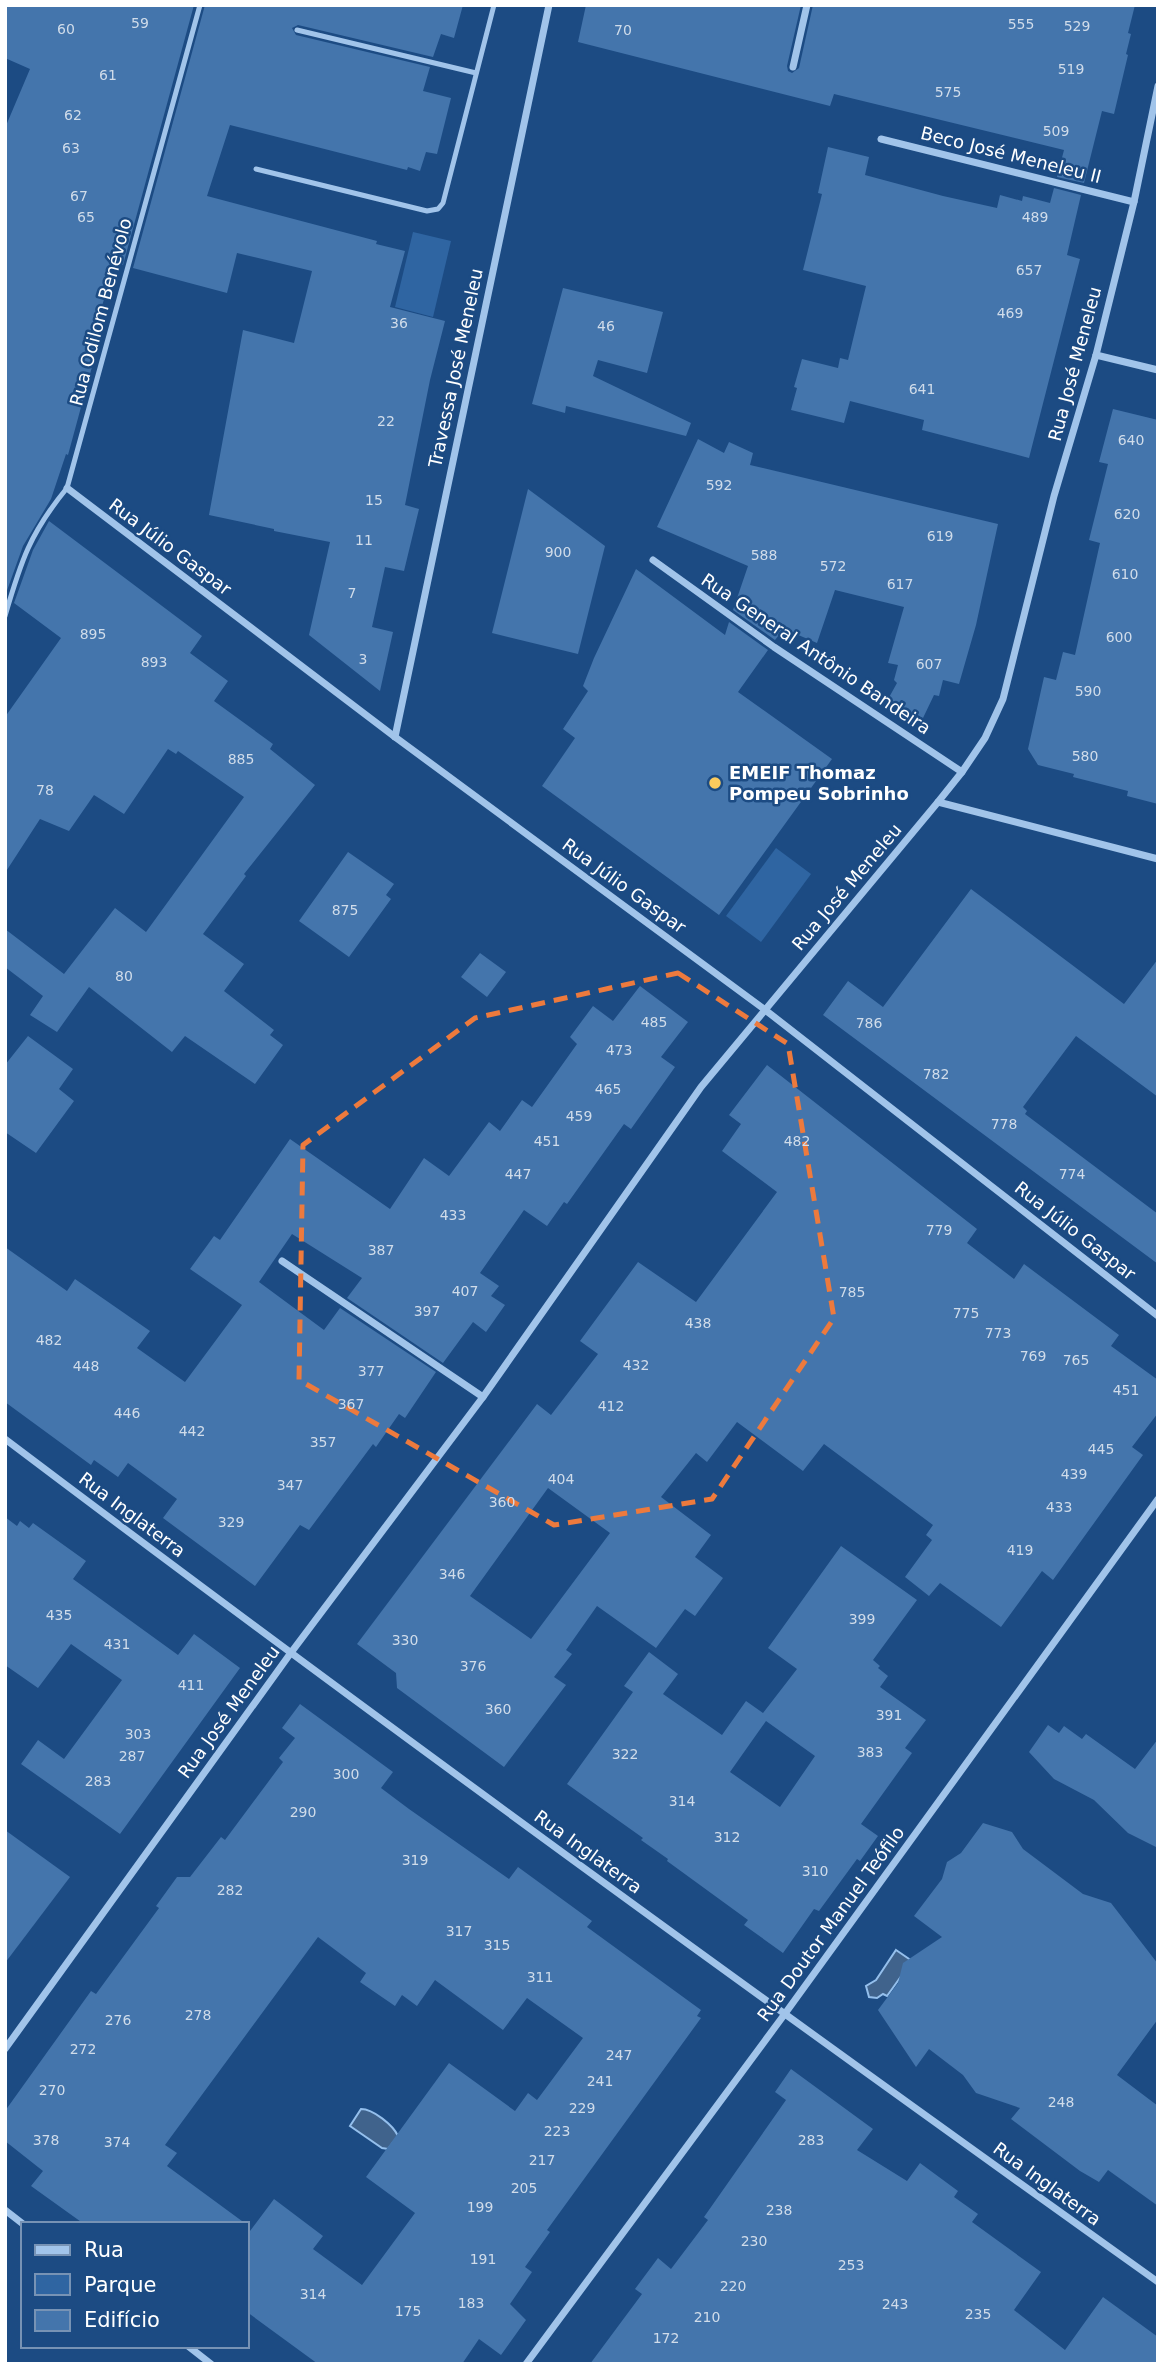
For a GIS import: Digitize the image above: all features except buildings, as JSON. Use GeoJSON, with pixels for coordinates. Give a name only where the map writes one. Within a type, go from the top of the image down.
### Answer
{"type":"FeatureCollection","features":[{"type":"Feature","properties":{"kind":"street","name":"Travessa José Meneleu"},"geometry":{"type":"LineString","coordinates":[[395,737],[549,5]]}},
{"type":"Feature","properties":{"kind":"street"},"geometry":{"type":"LineString","coordinates":[[793,67],[807,5]]}},
{"type":"Feature","properties":{"kind":"street","name":"Rua José Meneleu"},"geometry":{"type":"LineString","coordinates":[[5,2049],[290,1654],[483,1397],[701,1087],[938,802],[985,738],[1003,699],[1054,496],[1096,355],[1134,202],[1158,86]]}},
{"type":"Feature","properties":{"kind":"street","name":"Beco José Meneleu II"},"geometry":{"type":"LineString","coordinates":[[881,139],[1134,202]]}},
{"type":"Feature","properties":{"kind":"street"},"geometry":{"type":"LineString","coordinates":[[1096,355],[1158,370]]}},
{"type":"Feature","properties":{"kind":"street","name":"Rua Júlio Gaspar"},"geometry":{"type":"LineString","coordinates":[[66,488],[395,737],[764,1009],[1158,1316]]}},
{"type":"Feature","properties":{"kind":"street","name":"Rua General Antônio Bandeira"},"geometry":{"type":"LineString","coordinates":[[653,560],[774,647],[962,772]]}},
{"type":"Feature","properties":{"kind":"street"},"geometry":{"type":"LineString","coordinates":[[938,802],[1158,859]]}},
{"type":"Feature","properties":{"kind":"street"},"geometry":{"type":"LineString","coordinates":[[282,1261],[483,1397]]}},
{"type":"Feature","properties":{"kind":"street","name":"Rua Inglaterra"},"geometry":{"type":"LineString","coordinates":[[5,1439],[290,1654],[784,2015],[1158,2283]]}},
{"type":"Feature","properties":{"kind":"street","name":"Rua Doutor Manuel Teófilo"},"geometry":{"type":"LineString","coordinates":[[526,2364],[784,2015],[1158,1499]]}},
{"type":"Feature","properties":{"kind":"street"},"geometry":{"type":"LineString","coordinates":[[5,2210],[21,2222]]}},
{"type":"Feature","properties":{"kind":"street"},"geometry":{"type":"LineString","coordinates":[[191,2348],[211,2364]]}},
{"type":"Feature","properties":{"kind":"lane","name":"Rua Odilom Benévolo"},"geometry":{"type":"LineString","coordinates":[[5,615],[29,542],[43,517],[66,488],[200,5]]}},
{"type":"Feature","properties":{"kind":"lane"},"geometry":{"type":"LineString","coordinates":[[256,169],[427,211],[438,209],[443,203],[494,5]]}},
{"type":"Feature","properties":{"kind":"lane"},"geometry":{"type":"LineString","coordinates":[[297,30],[476,73]]}},
{"type":"Feature","properties":{"kind":"highlighted area"},"geometry":{"type":"Polygon","coordinates":[[[678,973],[788,1044],[834,1318],[712,1499],[554,1525],[299,1380],[303,1145],[475,1018],[678,973]]]}},
{"type":"Feature","properties":{"kind":"green space"},"geometry":{"type":"Polygon","coordinates":[[[413,232],[451,241],[433,317],[395,307],[413,232]]]}},
{"type":"Feature","properties":{"kind":"green space"},"geometry":{"type":"Polygon","coordinates":[[[776,848],[811,874],[761,942],[726,916],[776,848]]]}},
{"type":"Feature","properties":{"kind":"shaded area"},"geometry":{"type":"Polygon","coordinates":[[[896,1950],[912,1961],[887,1996],[883,1994],[877,1998],[869,1997],[866,1986],[876,1980],[896,1950]]]}},
{"type":"Feature","properties":{"kind":"shaded area"},"geometry":{"type":"Polygon","coordinates":[[[361,2109],[377,2115],[398,2136],[388,2149],[382,2148],[350,2126],[361,2109]]]}},
{"type":"Feature","properties":{"kind":"place","name":"EMEIF Thomaz Pompeu Sobrinho"},"geometry":{"type":"Point","coordinates":[715,783]}}]}
